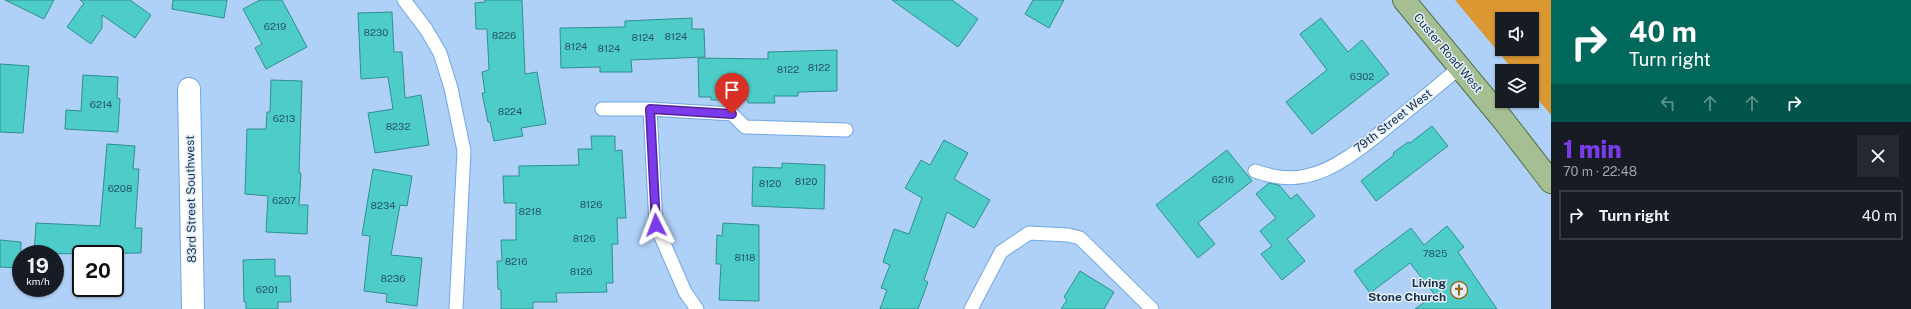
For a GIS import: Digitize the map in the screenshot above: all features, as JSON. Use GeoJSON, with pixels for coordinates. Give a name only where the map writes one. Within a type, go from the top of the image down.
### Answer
{"type":"FeatureCollection","features":[{"type":"Feature","properties":{"kind":"main road","name":"Custer Road West"},"geometry":{"type":"LineString","coordinates":[[1404,0],[1504,121],[1551,182]]}},
{"type":"Feature","properties":{"kind":"street","name":"83rd Street Southwest"},"geometry":{"type":"LineString","coordinates":[[189,89],[193,309]]}},
{"type":"Feature","properties":{"kind":"lane"},"geometry":{"type":"LineString","coordinates":[[404,0],[426,29],[440,53],[451,88],[464,151],[456,309]]}},
{"type":"Feature","properties":{"kind":"lane","name":"79th Street West"},"geometry":{"type":"LineString","coordinates":[[1255,171],[1267,176],[1289,179],[1308,176],[1330,167],[1361,148],[1459,68]]}},
{"type":"Feature","properties":{"kind":"lane"},"geometry":{"type":"LineString","coordinates":[[602,109],[650,109],[732,114],[745,127],[846,130]]}},
{"type":"Feature","properties":{"kind":"lane"},"geometry":{"type":"LineString","coordinates":[[650,109],[656,225],[685,292],[697,309]]}},
{"type":"Feature","properties":{"kind":"lane"},"geometry":{"type":"LineString","coordinates":[[971,309],[1002,252],[1029,234],[1068,235],[1080,238],[1152,309]]}},
{"type":"Feature","properties":{"kind":"shaded area"},"geometry":{"type":"Polygon","coordinates":[[[1455,0],[1551,0],[1551,115],[1539,100],[1539,64],[1508,64],[1502,56],[1539,56],[1539,12],[1495,12],[1495,48],[1455,0]]]}},
{"type":"Feature","properties":{"kind":"building"},"geometry":{"type":"Polygon","coordinates":[[[5,0],[54,0],[44,19],[5,0]]]}},
{"type":"Feature","properties":{"kind":"building"},"geometry":{"type":"Polygon","coordinates":[[[80,0],[130,0],[151,15],[135,38],[102,15],[102,28],[91,44],[67,27],[84,3],[80,0]]]}},
{"type":"Feature","properties":{"kind":"building"},"geometry":{"type":"Polygon","coordinates":[[[173,0],[227,0],[224,18],[172,9],[173,0]]]}},
{"type":"Feature","properties":{"kind":"building"},"geometry":{"type":"Polygon","coordinates":[[[260,0],[282,0],[307,47],[266,69],[255,48],[262,44],[243,9],[260,0]]]}},
{"type":"Feature","properties":{"kind":"building"},"geometry":{"type":"Polygon","coordinates":[[[485,0],[522,0],[525,74],[537,72],[546,124],[521,128],[523,136],[494,141],[490,122],[488,122],[482,93],[485,93],[482,72],[489,70],[487,29],[476,29],[475,3],[485,2],[485,0]]]}},
{"type":"Feature","properties":{"kind":"building"},"geometry":{"type":"Polygon","coordinates":[[[892,0],[952,0],[978,19],[958,47],[892,0]]]}},
{"type":"Feature","properties":{"kind":"building"},"geometry":{"type":"Polygon","coordinates":[[[1033,0],[1064,0],[1049,28],[1025,14],[1033,0]]]}},
{"type":"Feature","properties":{"kind":"building"},"geometry":{"type":"Polygon","coordinates":[[[392,12],[394,52],[402,52],[405,98],[421,95],[429,145],[375,153],[368,113],[393,109],[388,77],[361,79],[358,13],[392,12]]]}},
{"type":"Feature","properties":{"kind":"building"},"geometry":{"type":"Polygon","coordinates":[[[692,18],[692,29],[704,29],[705,57],[631,60],[632,72],[600,72],[600,67],[561,68],[560,28],[625,27],[625,21],[692,18]]]}},
{"type":"Feature","properties":{"kind":"building"},"geometry":{"type":"Polygon","coordinates":[[[1321,18],[1348,52],[1362,40],[1389,74],[1312,134],[1286,102],[1327,70],[1300,34],[1321,18]]]}},
{"type":"Feature","properties":{"kind":"building"},"geometry":{"type":"Polygon","coordinates":[[[837,50],[837,91],[798,92],[798,96],[774,96],[775,103],[748,103],[748,100],[711,100],[711,97],[699,97],[698,58],[768,59],[768,52],[837,50]]]}},
{"type":"Feature","properties":{"kind":"building"},"geometry":{"type":"Polygon","coordinates":[[[0,64],[29,66],[23,133],[0,132],[0,64]]]}},
{"type":"Feature","properties":{"kind":"building"},"geometry":{"type":"Polygon","coordinates":[[[83,75],[118,77],[117,98],[120,99],[118,132],[65,129],[66,110],[81,111],[83,75]]]}},
{"type":"Feature","properties":{"kind":"building"},"geometry":{"type":"Polygon","coordinates":[[[271,80],[302,81],[299,173],[301,173],[299,205],[308,205],[307,234],[266,232],[268,196],[245,194],[247,129],[266,129],[267,112],[270,112],[271,80]]]}},
{"type":"Feature","properties":{"kind":"building"},"geometry":{"type":"Polygon","coordinates":[[[1432,126],[1448,146],[1376,201],[1361,181],[1394,155],[1393,153],[1408,142],[1410,143],[1432,126]]]}},
{"type":"Feature","properties":{"kind":"building"},"geometry":{"type":"Polygon","coordinates":[[[591,136],[615,136],[615,151],[622,150],[626,218],[617,218],[618,244],[612,244],[613,283],[606,283],[607,292],[556,293],[557,302],[533,302],[533,309],[501,309],[501,290],[498,289],[497,261],[502,261],[501,240],[516,240],[516,203],[504,203],[503,176],[519,176],[519,166],[579,165],[578,149],[592,149],[591,136]]]}},
{"type":"Feature","properties":{"kind":"building"},"geometry":{"type":"Polygon","coordinates":[[[944,140],[968,153],[954,179],[990,200],[974,228],[947,212],[924,280],[928,282],[918,309],[880,309],[887,290],[881,288],[890,265],[883,262],[894,229],[909,234],[922,198],[905,188],[921,160],[930,165],[944,140]]]}},
{"type":"Feature","properties":{"kind":"building"},"geometry":{"type":"Polygon","coordinates":[[[107,144],[135,146],[133,169],[139,169],[135,228],[142,228],[141,253],[124,253],[124,245],[72,245],[72,254],[64,254],[64,245],[35,245],[36,223],[100,226],[107,144]]]}},
{"type":"Feature","properties":{"kind":"building"},"geometry":{"type":"Polygon","coordinates":[[[1227,150],[1252,181],[1198,223],[1215,244],[1198,258],[1156,205],[1227,150]]]}},
{"type":"Feature","properties":{"kind":"building"},"geometry":{"type":"Polygon","coordinates":[[[782,163],[825,165],[824,209],[752,206],[753,167],[782,168],[782,163]]]}},
{"type":"Feature","properties":{"kind":"building"},"geometry":{"type":"Polygon","coordinates":[[[373,169],[412,176],[407,206],[400,205],[391,255],[422,258],[417,306],[386,302],[387,294],[364,291],[370,236],[362,235],[373,169]]]}},
{"type":"Feature","properties":{"kind":"building"},"geometry":{"type":"Polygon","coordinates":[[[1269,183],[1279,185],[1291,199],[1297,194],[1315,216],[1287,239],[1305,261],[1282,280],[1261,254],[1272,246],[1260,231],[1276,218],[1256,194],[1269,183]]]}},
{"type":"Feature","properties":{"kind":"building"},"geometry":{"type":"Polygon","coordinates":[[[723,223],[759,225],[759,301],[719,300],[721,264],[716,264],[717,235],[722,236],[723,223]]]}},
{"type":"Feature","properties":{"kind":"building"},"geometry":{"type":"Polygon","coordinates":[[[1447,226],[1464,247],[1458,252],[1497,309],[1415,309],[1435,295],[1410,263],[1370,293],[1354,271],[1411,228],[1424,245],[1447,226]]]}},
{"type":"Feature","properties":{"kind":"building"},"geometry":{"type":"Polygon","coordinates":[[[0,240],[21,242],[21,245],[12,245],[12,268],[0,267],[0,240]]]}},
{"type":"Feature","properties":{"kind":"building"},"geometry":{"type":"Polygon","coordinates":[[[275,259],[275,276],[290,276],[291,302],[278,302],[278,309],[246,309],[246,302],[244,302],[243,260],[275,259]]]}},
{"type":"Feature","properties":{"kind":"building"},"geometry":{"type":"Polygon","coordinates":[[[1080,271],[1114,292],[1104,309],[1061,309],[1067,300],[1064,297],[1080,271]]]}},
{"type":"Feature","properties":{"kind":"place","name":"Living Stone Church"},"geometry":{"type":"Point","coordinates":[1459,290]}},
{"type":"Feature","properties":{"kind":"route"},"geometry":{"type":"LineString","coordinates":[[656,225],[650,109],[732,114]]}}]}
